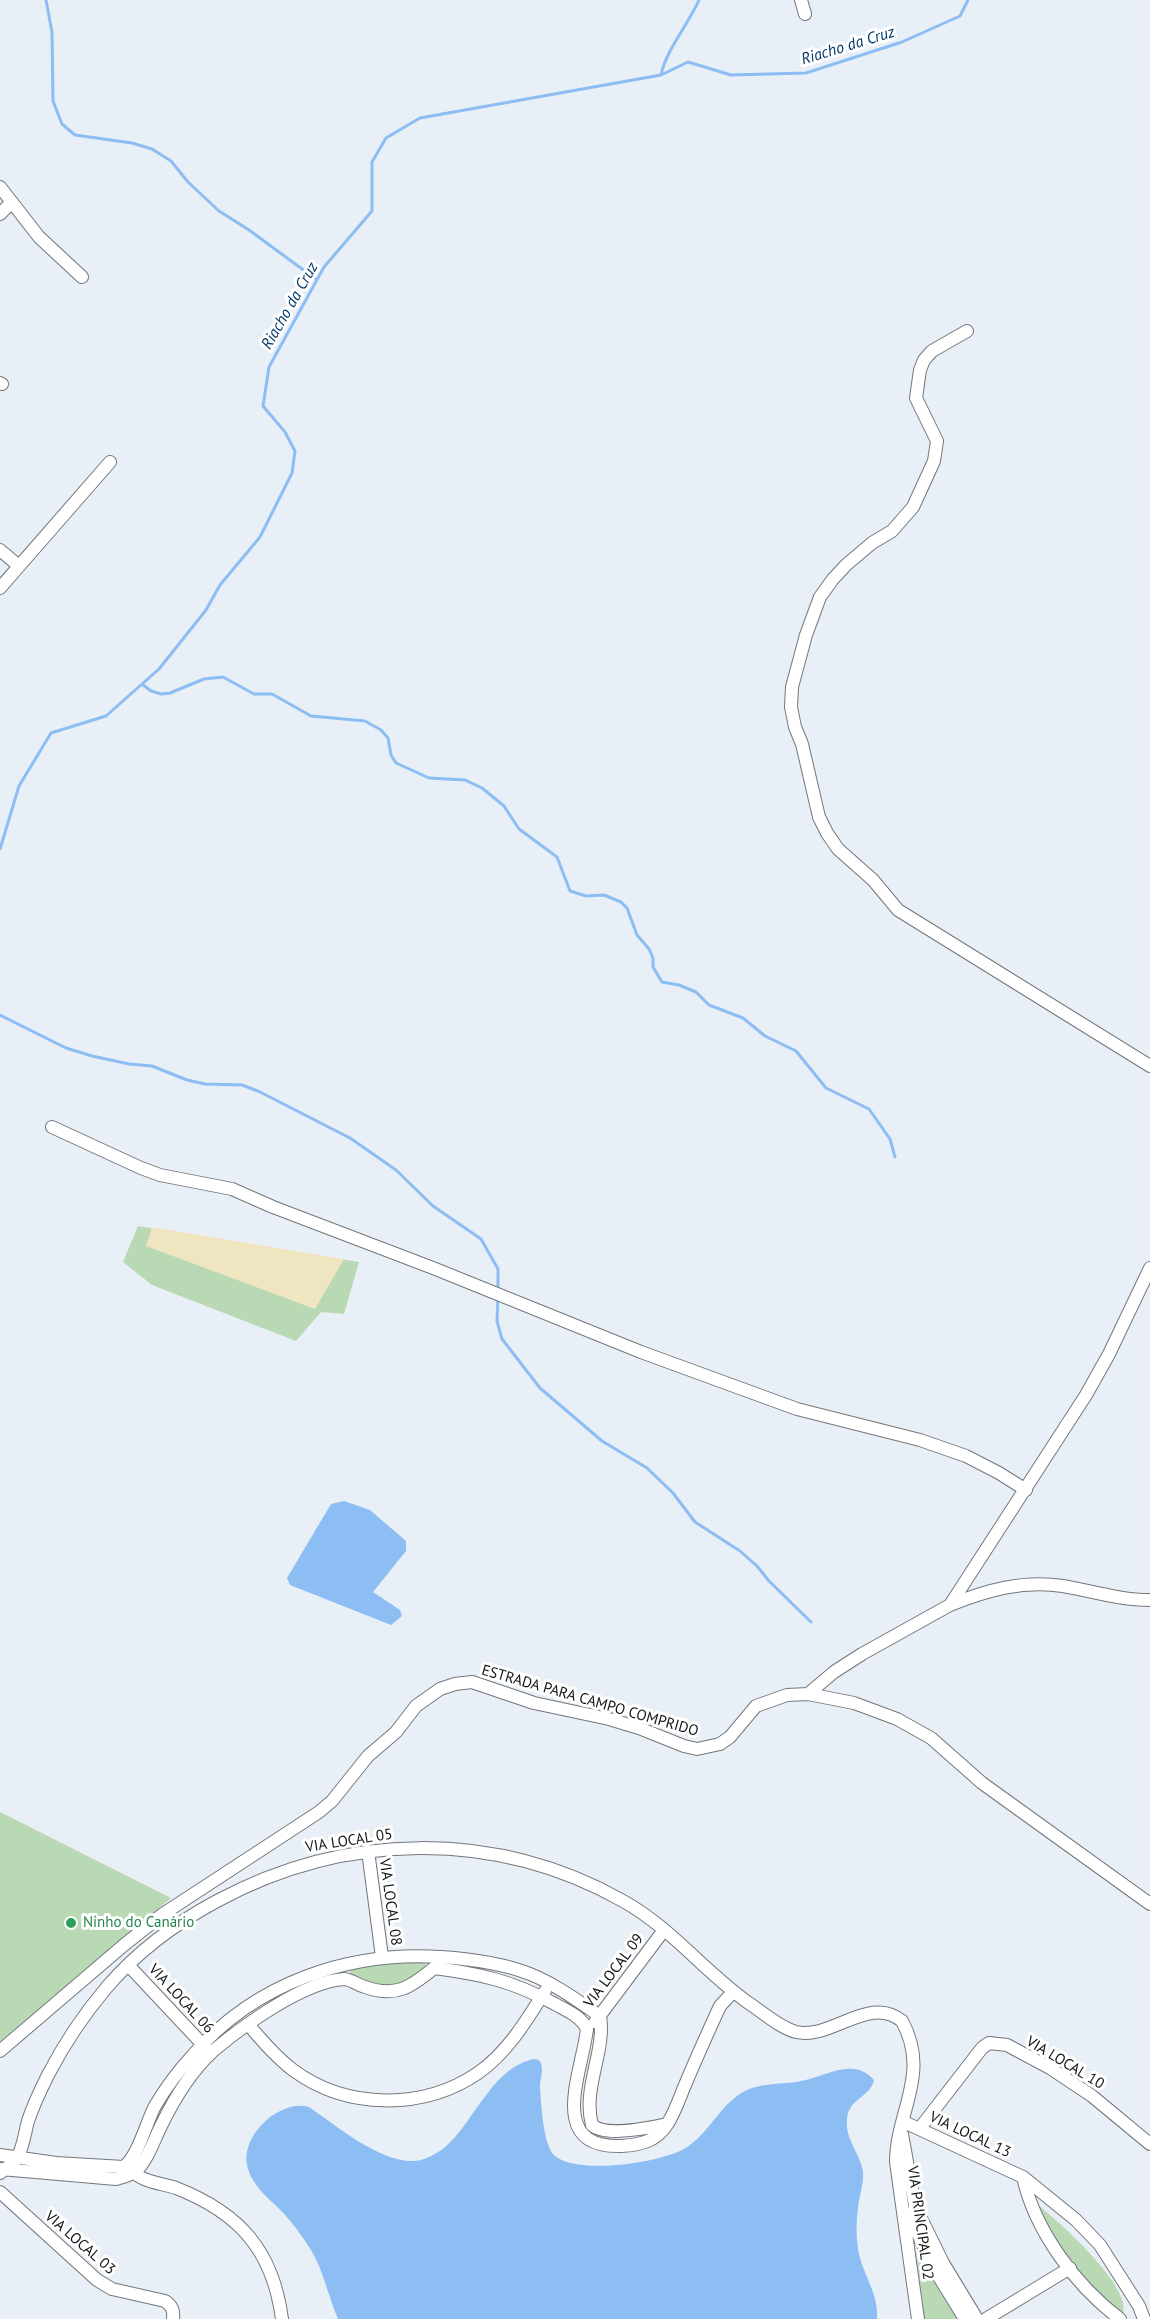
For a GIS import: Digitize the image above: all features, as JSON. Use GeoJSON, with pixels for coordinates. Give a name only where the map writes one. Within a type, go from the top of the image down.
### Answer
{"type":"FeatureCollection","features":[{"type":"Feature","properties":{"kind":"street"},"geometry":{"type":"LineString","coordinates":[[801,0],[805,14]]}},
{"type":"Feature","properties":{"kind":"street"},"geometry":{"type":"LineString","coordinates":[[0,187],[39,237],[82,277]]}},
{"type":"Feature","properties":{"kind":"street"},"geometry":{"type":"LineString","coordinates":[[0,214],[12,202]]}},
{"type":"Feature","properties":{"kind":"street"},"geometry":{"type":"LineString","coordinates":[[967,331],[932,351],[924,360],[920,370],[916,398],[937,441],[934,461],[913,507],[892,531],[872,543],[846,565],[832,579],[820,597],[806,635],[792,687],[791,707],[795,727],[802,744],[819,817],[827,833],[838,849],[873,880],[898,910],[1150,1066]]}},
{"type":"Feature","properties":{"kind":"street"},"geometry":{"type":"LineString","coordinates":[[0,588],[110,462]]}},
{"type":"Feature","properties":{"kind":"street"},"geometry":{"type":"LineString","coordinates":[[0,550],[19,566]]}},
{"type":"Feature","properties":{"kind":"street"},"geometry":{"type":"LineString","coordinates":[[52,1126],[141,1168],[160,1175],[232,1189],[641,1353],[797,1409],[920,1440],[966,1456],[1026,1490]]}},
{"type":"Feature","properties":{"kind":"street"},"geometry":{"type":"LineString","coordinates":[[950,1605],[1026,1490],[1090,1387],[1150,1268]]}},
{"type":"Feature","properties":{"kind":"street"},"geometry":{"type":"LineString","coordinates":[[808,1694],[834,1672],[853,1660],[950,1605],[1003,1587],[1032,1584],[1063,1586],[1134,1600],[1150,1600]]}},
{"type":"Feature","properties":{"kind":"street","name":"ESTRADA PARA CAMPO COMPRIDO"},"geometry":{"type":"LineString","coordinates":[[0,2051],[163,1914],[319,1812],[332,1801],[368,1756],[396,1732],[416,1706],[440,1689],[455,1684],[472,1682],[534,1702],[609,1719],[697,1749],[720,1744],[730,1737],[756,1706],[788,1695],[808,1694],[854,1703],[897,1719],[931,1738],[991,1790],[1150,1904]]}},
{"type":"Feature","properties":{"kind":"street","name":"VIA LOCAL 05"},"geometry":{"type":"LineString","coordinates":[[18,2158],[30,2116],[48,2075],[89,2010],[109,1985],[159,1938],[192,1914],[235,1891],[305,1863],[368,1851],[398,1848],[470,1851],[516,1859],[569,1876],[624,1901],[664,1930],[733,1992]]}},
{"type":"Feature","properties":{"kind":"street","name":"VIA LOCAL 08"},"geometry":{"type":"LineString","coordinates":[[368,1851],[382,1957]]}},
{"type":"Feature","properties":{"kind":"street","name":"VIA LOCAL 09"},"geometry":{"type":"LineString","coordinates":[[587,2029],[600,2016],[664,1930]]}},
{"type":"Feature","properties":{"kind":"street"},"geometry":{"type":"LineString","coordinates":[[1,2170],[116,2179],[130,2169],[156,2105],[238,2014],[289,1983],[342,1964],[403,1955],[496,1978],[525,1988],[576,2015],[587,2029],[574,2107],[576,2124],[586,2139],[596,2144],[609,2146],[645,2144],[668,2124],[720,2006],[733,1992]]}},
{"type":"Feature","properties":{"kind":"street"},"geometry":{"type":"LineString","coordinates":[[207,2048],[296,1995],[323,1984],[346,1978],[363,1987],[390,1992],[401,1990],[413,1984],[435,1962],[462,1958],[531,1975],[600,2016],[601,2038],[591,2086],[591,2125],[597,2129],[621,2131],[668,2124]]}},
{"type":"Feature","properties":{"kind":"street"},"geometry":{"type":"LineString","coordinates":[[342,1964],[346,1978]]}},
{"type":"Feature","properties":{"kind":"street","name":"VIA LOCAL 06"},"geometry":{"type":"LineString","coordinates":[[129,1966],[207,2048]]}},
{"type":"Feature","properties":{"kind":"street"},"geometry":{"type":"LineString","coordinates":[[248,2024],[277,2058],[294,2072],[317,2085],[347,2096],[371,2101],[406,2101],[445,2091],[479,2073],[498,2056],[520,2030],[549,1984]]}},
{"type":"Feature","properties":{"kind":"street","name":"VIA PRINCIPAL 02"},"geometry":{"type":"LineString","coordinates":[[733,1992],[785,2028],[796,2032],[817,2031],[876,2012],[895,2015],[906,2028],[912,2052],[911,2093],[898,2141],[896,2162],[918,2319]]}},
{"type":"Feature","properties":{"kind":"street","name":"VIA LOCAL 10"},"geometry":{"type":"LineString","coordinates":[[920,2128],[982,2048],[989,2043],[998,2043],[1050,2068],[1092,2096],[1150,2144]]}},
{"type":"Feature","properties":{"kind":"street"},"geometry":{"type":"LineString","coordinates":[[576,2124],[590,2120]]}},
{"type":"Feature","properties":{"kind":"street"},"geometry":{"type":"LineString","coordinates":[[902,2127],[915,2206],[914,2223],[933,2267],[965,2319]]}},
{"type":"Feature","properties":{"kind":"street","name":"VIA LOCAL 13"},"geometry":{"type":"LineString","coordinates":[[902,2127],[920,2128],[1023,2177],[1076,2220],[1100,2245],[1139,2306],[1144,2319]]}},
{"type":"Feature","properties":{"kind":"street"},"geometry":{"type":"LineString","coordinates":[[0,2155],[130,2169],[143,2178],[194,2196],[224,2212],[237,2222],[265,2259],[276,2288],[282,2318]]}},
{"type":"Feature","properties":{"kind":"street"},"geometry":{"type":"LineString","coordinates":[[1,2170],[18,2158]]}},
{"type":"Feature","properties":{"kind":"street"},"geometry":{"type":"LineString","coordinates":[[1023,2177],[1026,2192],[1053,2247],[1070,2268],[1120,2319]]}},
{"type":"Feature","properties":{"kind":"street","name":"VIA LOCAL 03"},"geometry":{"type":"LineString","coordinates":[[0,2192],[97,2280],[112,2289],[165,2301],[171,2305],[174,2312],[173,2319]]}},
{"type":"Feature","properties":{"kind":"street"},"geometry":{"type":"LineString","coordinates":[[915,2206],[960,2294],[977,2319]]}},
{"type":"Feature","properties":{"kind":"street"},"geometry":{"type":"LineString","coordinates":[[986,2319],[1070,2268]]}},
{"type":"Feature","properties":{"kind":"green space"},"geometry":{"type":"Polygon","coordinates":[[[138,1226],[359,1262],[344,1314],[321,1312],[296,1341],[152,1285],[123,1262],[138,1226]]]}},
{"type":"Feature","properties":{"kind":"green space","name":"Ninho do Canário"},"geometry":{"type":"Polygon","coordinates":[[[0,1812],[171,1898],[4,2042],[0,2043],[0,1812]]]}},
{"type":"Feature","properties":{"kind":"green space"},"geometry":{"type":"Polygon","coordinates":[[[386,1961],[425,1962],[426,1967],[409,1979],[390,1985],[370,1983],[351,1975],[352,1966],[386,1961]]]}},
{"type":"Feature","properties":{"kind":"green space"},"geometry":{"type":"Polygon","coordinates":[[[1037,2204],[1073,2236],[1109,2277],[1123,2302],[1124,2316],[1093,2290],[1055,2242],[1037,2204]]]}},
{"type":"Feature","properties":{"kind":"green space"},"geometry":{"type":"Polygon","coordinates":[[[916,2252],[957,2319],[924,2319],[916,2252]]]}},
{"type":"Feature","properties":{"kind":"sand"},"geometry":{"type":"Polygon","coordinates":[[[152,1227],[344,1259],[315,1309],[146,1246],[152,1227]]]}},
{"type":"Feature","properties":{"kind":"water"},"geometry":{"type":"Polygon","coordinates":[[[344,1501],[370,1510],[406,1541],[406,1551],[373,1592],[400,1610],[402,1616],[391,1625],[290,1585],[287,1578],[331,1504],[344,1501]]]}},
{"type":"Feature","properties":{"kind":"water"},"geometry":{"type":"Polygon","coordinates":[[[534,2059],[539,2060],[542,2066],[540,2086],[542,2113],[545,2134],[551,2151],[566,2162],[599,2166],[657,2159],[684,2149],[700,2136],[727,2105],[750,2089],[801,2081],[839,2070],[857,2069],[866,2073],[874,2080],[872,2086],[851,2107],[847,2127],[863,2172],[857,2218],[857,2244],[873,2292],[877,2319],[338,2319],[311,2250],[289,2220],[253,2180],[247,2165],[247,2154],[256,2131],[275,2114],[286,2108],[309,2107],[373,2150],[402,2160],[419,2160],[434,2154],[450,2142],[502,2077],[520,2064],[534,2059]]]}},
{"type":"Feature","properties":{"kind":"waterway"},"geometry":{"type":"LineString","coordinates":[[46,0],[52,32],[53,101],[62,124],[75,135],[132,143],[152,149],[171,161],[188,182],[219,211],[317,280]]}},
{"type":"Feature","properties":{"kind":"waterway"},"geometry":{"type":"LineString","coordinates":[[661,75],[672,47],[699,0]]}},
{"type":"Feature","properties":{"kind":"waterway","name":"Riacho da Cruz"},"geometry":{"type":"LineString","coordinates":[[0,849],[19,786],[51,733],[106,716],[159,669],[206,610],[220,585],[260,537],[292,473],[295,451],[285,432],[263,406],[269,367],[324,267],[372,211],[372,162],[386,138],[420,118],[661,75],[688,62],[731,75],[806,73],[902,42],[960,16],[968,0]]}},
{"type":"Feature","properties":{"kind":"waterway"},"geometry":{"type":"LineString","coordinates":[[142,684],[151,691],[161,694],[170,693],[204,679],[223,677],[254,694],[272,694],[311,716],[365,721],[381,730],[388,738],[391,755],[396,763],[429,778],[465,780],[482,788],[504,806],[519,829],[557,857],[570,891],[586,896],[604,895],[621,902],[627,908],[637,935],[649,949],[653,958],[653,967],[662,982],[679,985],[696,992],[709,1005],[743,1018],[765,1036],[796,1051],[826,1088],[869,1109],[890,1139],[895,1157]]}},
{"type":"Feature","properties":{"kind":"waterway"},"geometry":{"type":"LineString","coordinates":[[0,1015],[66,1048],[92,1056],[129,1064],[152,1066],[187,1080],[205,1084],[242,1085],[350,1138],[396,1170],[433,1206],[481,1239],[498,1269],[498,1290]]}},
{"type":"Feature","properties":{"kind":"waterway"},"geometry":{"type":"LineString","coordinates":[[498,1296],[497,1321],[502,1339],[540,1388],[602,1441],[647,1468],[673,1493],[695,1522],[740,1551],[811,1622]]}},
{"type":"Feature","properties":{"kind":"place","name":"Ninho do Canário"},"geometry":{"type":"Point","coordinates":[71,1923]}}]}
